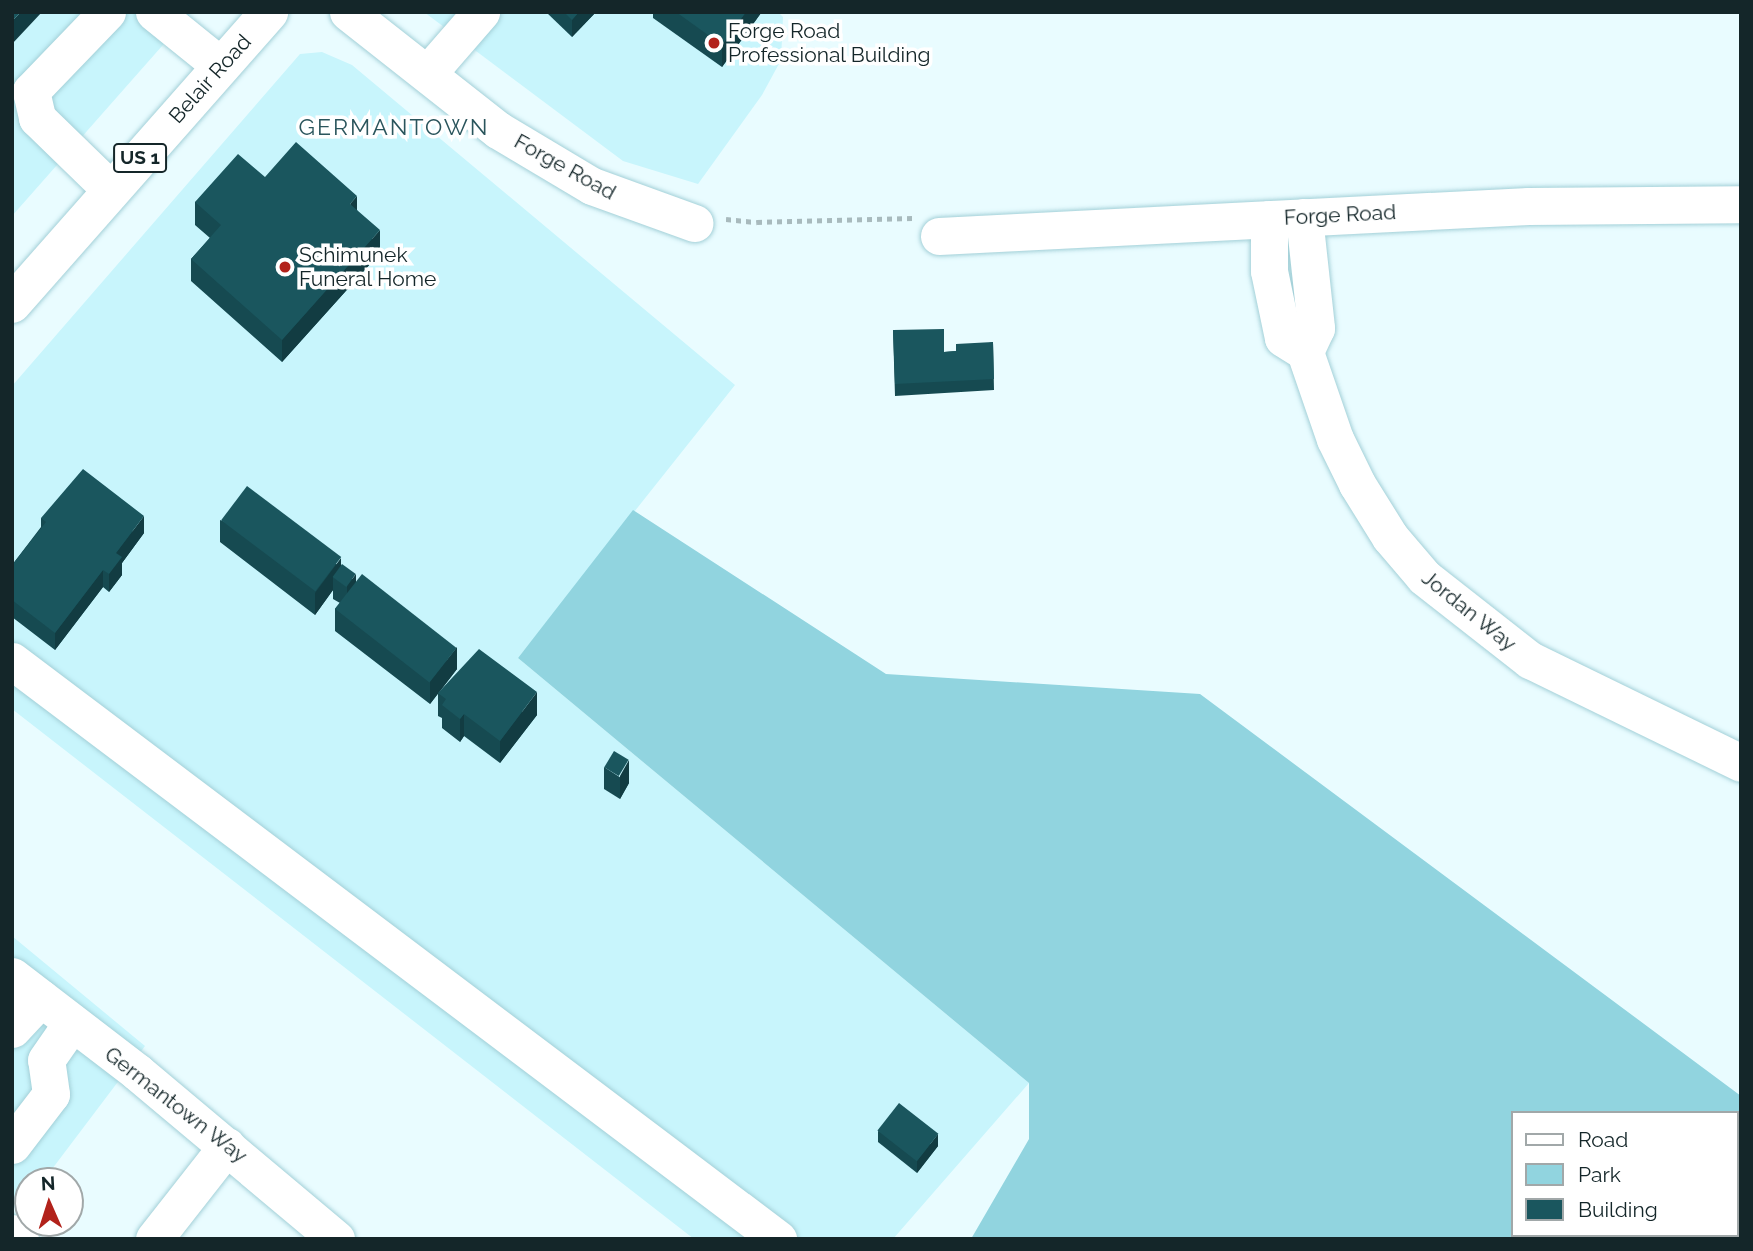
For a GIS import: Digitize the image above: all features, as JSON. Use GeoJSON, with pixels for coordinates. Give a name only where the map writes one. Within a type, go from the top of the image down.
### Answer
{"type":"FeatureCollection","features":[{"type":"Feature","properties":{"kind":"highway","name":"Belair Road"},"geometry":{"type":"LineString","coordinates":[[12,304],[269,12]]}},
{"type":"Feature","properties":{"kind":"street"},"geometry":{"type":"LineString","coordinates":[[107,12],[31,91],[37,118],[111,190]]}},
{"type":"Feature","properties":{"kind":"street"},"geometry":{"type":"LineString","coordinates":[[155,12],[221,66]]}},
{"type":"Feature","properties":{"kind":"street","name":"Forge Road"},"geometry":{"type":"LineString","coordinates":[[348,12],[498,130],[592,186],[694,223]]}},
{"type":"Feature","properties":{"kind":"street"},"geometry":{"type":"LineString","coordinates":[[428,74],[476,14]]}},
{"type":"Feature","properties":{"kind":"street","name":"Forge Road"},"geometry":{"type":"LineString","coordinates":[[939,236],[1528,206],[1741,204]]}},
{"type":"Feature","properties":{"kind":"street"},"geometry":{"type":"LineString","coordinates":[[1304,217],[1315,328],[1305,352]]}},
{"type":"Feature","properties":{"kind":"street","name":"Jordan Way"},"geometry":{"type":"LineString","coordinates":[[1269,219],[1269,271],[1283,338],[1305,352],[1335,439],[1357,484],[1390,537],[1424,577],[1530,660],[1741,763]]}},
{"type":"Feature","properties":{"kind":"street"},"geometry":{"type":"LineString","coordinates":[[12,661],[778,1239]]}},
{"type":"Feature","properties":{"kind":"street","name":"Germantown Way"},"geometry":{"type":"LineString","coordinates":[[12,975],[227,1146],[336,1239]]}},
{"type":"Feature","properties":{"kind":"street"},"geometry":{"type":"LineString","coordinates":[[12,1029],[41,998]]}},
{"type":"Feature","properties":{"kind":"street"},"geometry":{"type":"LineString","coordinates":[[12,1145],[51,1094],[46,1060],[71,1024]]}},
{"type":"Feature","properties":{"kind":"street"},"geometry":{"type":"LineString","coordinates":[[154,1239],[227,1146]]}},
{"type":"Feature","properties":{"kind":"street"},"geometry":{"type":"LineString","coordinates":[[12,1233],[20,1239]]}},
{"type":"Feature","properties":{"kind":"path"},"geometry":{"type":"LineString","coordinates":[[694,223],[697,213],[757,222],[937,217],[939,236]]}},
{"type":"Feature","properties":{"kind":"shaded area"},"geometry":{"type":"Polygon","coordinates":[[[12,12],[192,12],[12,216],[12,12]]]}},
{"type":"Feature","properties":{"kind":"shaded area"},"geometry":{"type":"Polygon","coordinates":[[[424,12],[778,12],[783,17],[781,60],[762,95],[698,184],[623,161],[424,12]]]}},
{"type":"Feature","properties":{"kind":"shaded area"},"geometry":{"type":"Polygon","coordinates":[[[322,52],[352,65],[735,385],[518,658],[1029,1083],[893,1239],[694,1239],[12,709],[12,386],[300,54],[322,52]]]}},
{"type":"Feature","properties":{"kind":"shaded area"},"geometry":{"type":"Polygon","coordinates":[[[12,936],[145,1046],[54,1167],[14,1167],[14,1207],[12,936]]]}},
{"type":"Feature","properties":{"kind":"green space"},"geometry":{"type":"Polygon","coordinates":[[[633,510],[886,674],[1200,694],[1741,1096],[1741,1239],[971,1239],[1029,1139],[1029,1083],[518,658],[633,510]]]}},
{"type":"Feature","properties":{"kind":"building"},"geometry":{"type":"Polygon","coordinates":[[[12,12],[21,12],[12,21],[12,12]]]}},
{"type":"Feature","properties":{"kind":"building"},"geometry":{"type":"Polygon","coordinates":[[[564,12],[579,12],[572,20],[564,12]]]}},
{"type":"Feature","properties":{"kind":"building"},"geometry":{"type":"Polygon","coordinates":[[[676,12],[746,12],[722,45],[676,12]]]}},
{"type":"Feature","properties":{"kind":"building","name":"Schimunek Funeral Home"},"geometry":{"type":"Polygon","coordinates":[[[296,142],[357,196],[350,204],[380,230],[282,340],[191,259],[221,225],[195,202],[238,154],[265,177],[296,142]]]}},
{"type":"Feature","properties":{"kind":"building"},"geometry":{"type":"Polygon","coordinates":[[[944,329],[944,352],[956,351],[956,344],[993,342],[994,379],[895,384],[893,330],[944,329]]]}},
{"type":"Feature","properties":{"kind":"building"},"geometry":{"type":"Polygon","coordinates":[[[83,469],[144,516],[116,553],[122,557],[109,574],[103,570],[55,633],[12,600],[12,565],[46,522],[41,518],[83,469]]]}},
{"type":"Feature","properties":{"kind":"building"},"geometry":{"type":"Polygon","coordinates":[[[247,486],[341,557],[315,591],[221,520],[247,486]]]}},
{"type":"Feature","properties":{"kind":"building"},"geometry":{"type":"Polygon","coordinates":[[[342,564],[356,574],[346,587],[333,577],[342,564]]]}},
{"type":"Feature","properties":{"kind":"building"},"geometry":{"type":"Polygon","coordinates":[[[362,574],[457,648],[429,683],[335,609],[362,574]]]}},
{"type":"Feature","properties":{"kind":"building"},"geometry":{"type":"Polygon","coordinates":[[[479,649],[537,692],[500,741],[464,714],[460,719],[442,705],[446,699],[438,693],[479,649]]]}},
{"type":"Feature","properties":{"kind":"building"},"geometry":{"type":"Polygon","coordinates":[[[614,751],[629,760],[619,776],[604,767],[614,751]]]}},
{"type":"Feature","properties":{"kind":"building"},"geometry":{"type":"Polygon","coordinates":[[[899,1103],[938,1134],[917,1161],[877,1131],[899,1103]]]}},
{"type":"Feature","properties":{"kind":"place","name":"Forge Road Professional Building"},"geometry":{"type":"Point","coordinates":[714,43]}},
{"type":"Feature","properties":{"kind":"place","name":"Schimunek Funeral Home"},"geometry":{"type":"Point","coordinates":[285,267]}},
{"type":"Feature","properties":{"kind":"district","name":"GERMANTOWN"},"geometry":{"type":"Point","coordinates":[394,127]}}]}
